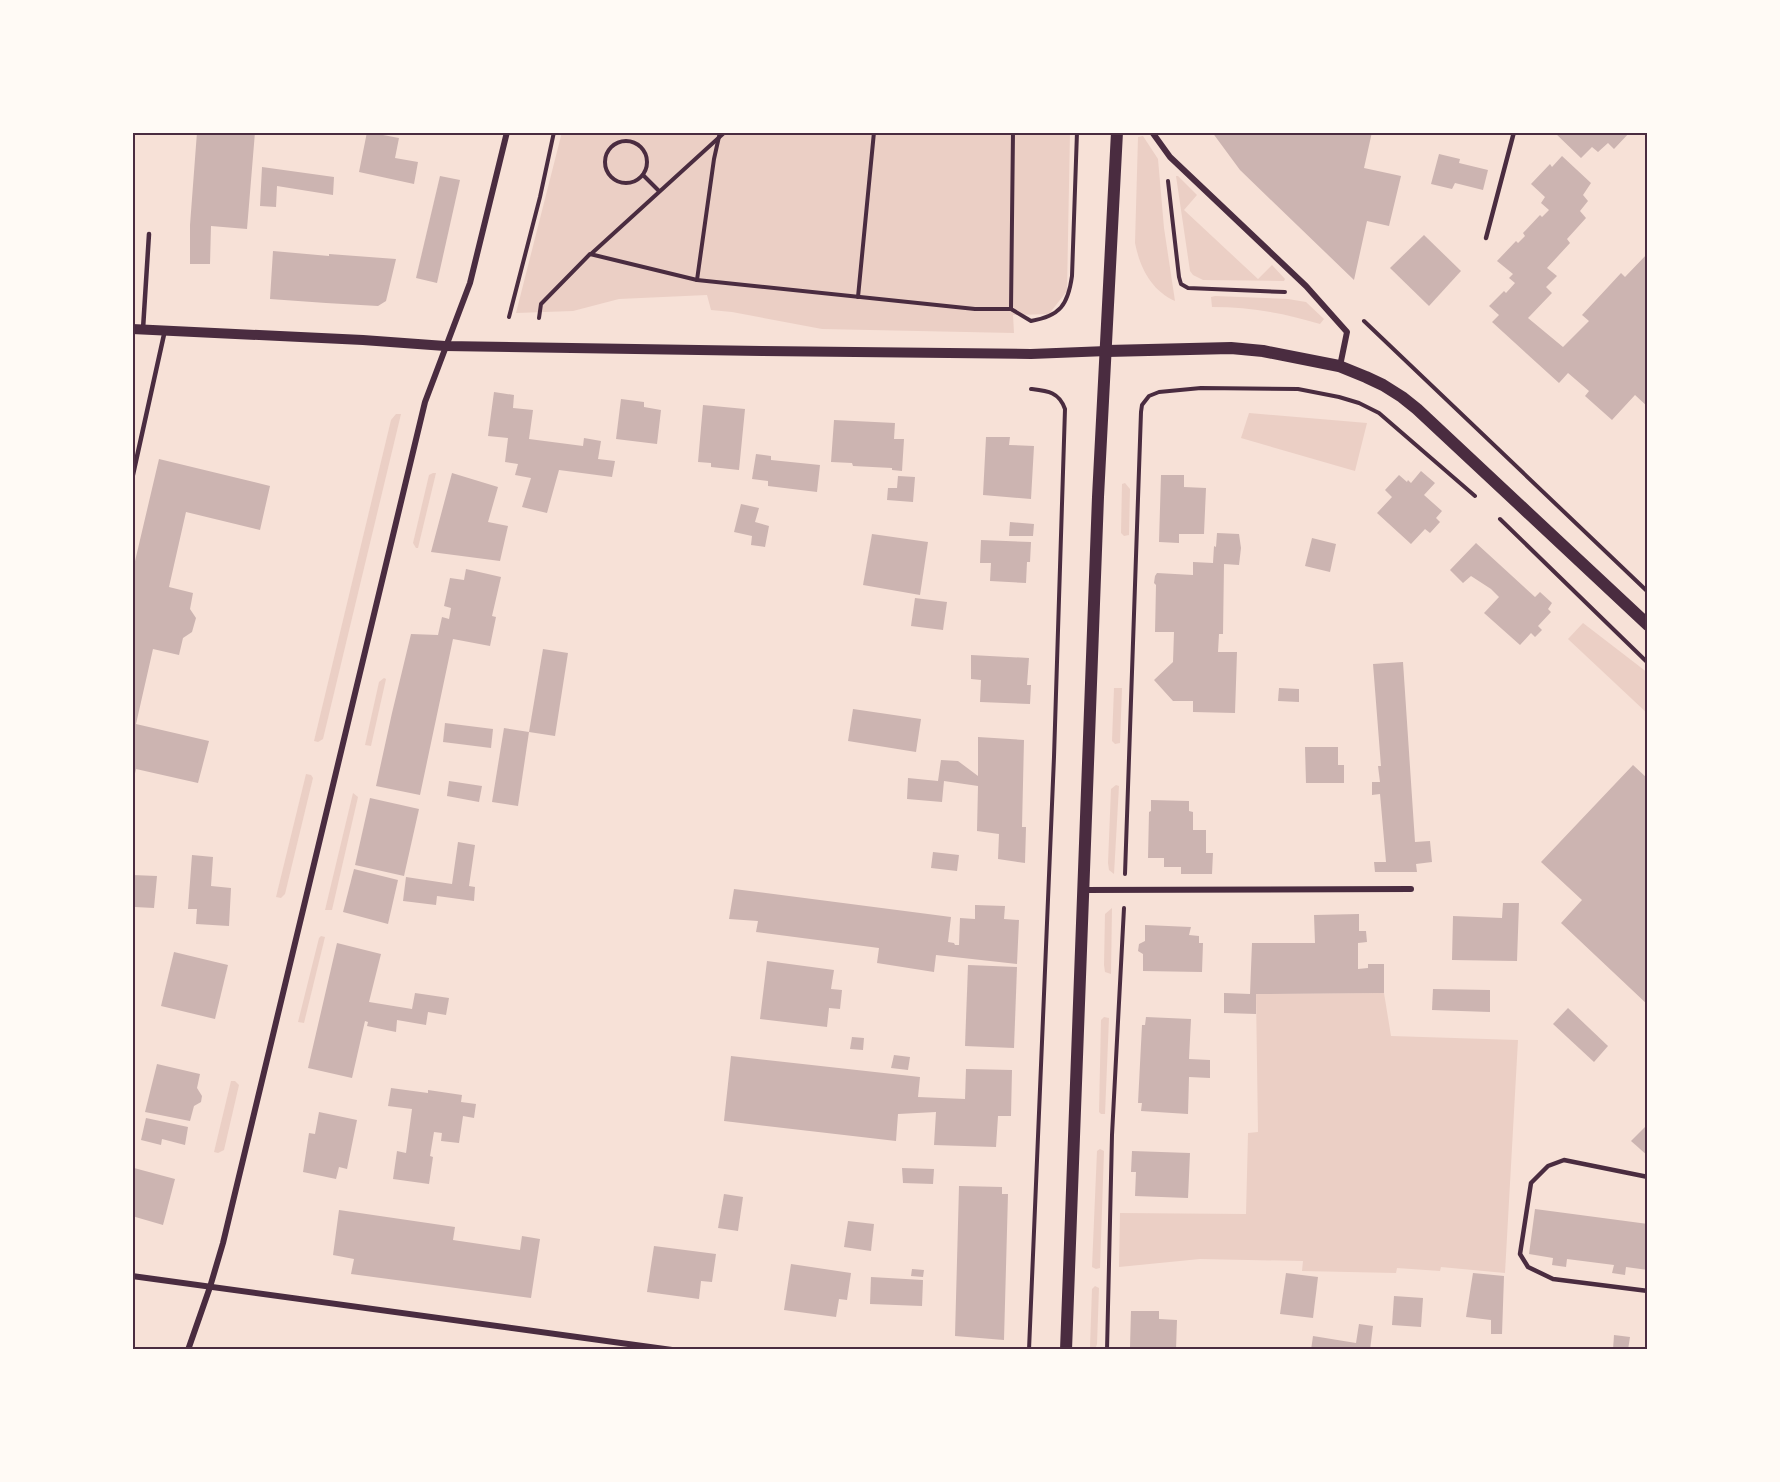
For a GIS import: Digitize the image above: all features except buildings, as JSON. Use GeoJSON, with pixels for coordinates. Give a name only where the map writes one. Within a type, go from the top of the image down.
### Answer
{"type":"FeatureCollection","features":[{"type":"Feature","properties":{"kind":"main road"},"geometry":{"type":"LineString","coordinates":[[1066,1350],[1098,489],[1117,132]]}},
{"type":"Feature","properties":{"kind":"main road"},"geometry":{"type":"LineString","coordinates":[[1107,351],[1231,348],[1263,351],[1340,366],[1366,376],[1402,397],[1417,409],[1648,625]]}},
{"type":"Feature","properties":{"kind":"street"},"geometry":{"type":"LineString","coordinates":[[188,1350],[223,1243],[425,402],[470,284],[507,132]]}},
{"type":"Feature","properties":{"kind":"street"},"geometry":{"type":"LineString","coordinates":[[1152,132],[1170,157],[1306,286],[1347,332],[1340,366]]}},
{"type":"Feature","properties":{"kind":"street"},"geometry":{"type":"LineString","coordinates":[[137,329],[446,346],[1001,354],[1107,351]]}},
{"type":"Feature","properties":{"kind":"street"},"geometry":{"type":"LineString","coordinates":[[1083,890],[1411,889]]}},
{"type":"Feature","properties":{"kind":"street"},"geometry":{"type":"LineString","coordinates":[[132,1276],[672,1350]]}},
{"type":"Feature","properties":{"kind":"lane"},"geometry":{"type":"LineString","coordinates":[[1486,238],[1514,132]]}},
{"type":"Feature","properties":{"kind":"lane"},"geometry":{"type":"LineString","coordinates":[[137,329],[149,234]]}},
{"type":"Feature","properties":{"kind":"lane"},"geometry":{"type":"LineString","coordinates":[[132,479],[165,330]]}},
{"type":"Feature","properties":{"kind":"lane"},"geometry":{"type":"LineString","coordinates":[[1648,1177],[1564,1160],[1548,1166],[1531,1183],[1520,1254],[1528,1268],[1553,1279],[1648,1291]]}},
{"type":"Feature","properties":{"kind":"path"},"geometry":{"type":"LineString","coordinates":[[509,317],[554,132]]}},
{"type":"Feature","properties":{"kind":"path"},"geometry":{"type":"LineString","coordinates":[[698,280],[714,159],[720,132]]}},
{"type":"Feature","properties":{"kind":"path"},"geometry":{"type":"LineString","coordinates":[[539,318],[541,304],[590,254],[725,132]]}},
{"type":"Feature","properties":{"kind":"path"},"geometry":{"type":"LineString","coordinates":[[858,297],[874,132]]}},
{"type":"Feature","properties":{"kind":"path"},"geometry":{"type":"LineString","coordinates":[[1011,309],[1013,132]]}},
{"type":"Feature","properties":{"kind":"path"},"geometry":{"type":"LineString","coordinates":[[590,254],[698,280],[975,309],[1011,309],[1031,321],[1043,319],[1059,310],[1070,292],[1077,132]]}},
{"type":"Feature","properties":{"kind":"path"},"geometry":{"type":"LineString","coordinates":[[625,140],[639,144],[647,157],[648,164],[643,175],[627,183],[620,183],[613,179],[605,167],[605,159],[611,146],[625,140]]}},
{"type":"Feature","properties":{"kind":"path"},"geometry":{"type":"LineString","coordinates":[[1170,157],[1166,163],[1181,284],[1196,289],[1299,293],[1306,286]]}},
{"type":"Feature","properties":{"kind":"path"},"geometry":{"type":"LineString","coordinates":[[643,175],[660,191]]}},
{"type":"Feature","properties":{"kind":"path"},"geometry":{"type":"LineString","coordinates":[[1359,317],[1648,592]]}},
{"type":"Feature","properties":{"kind":"path"},"geometry":{"type":"LineString","coordinates":[[1107,1350],[1112,1135],[1125,891],[1142,405],[1149,396],[1159,392],[1201,388],[1298,389],[1339,397],[1359,403],[1378,413],[1476,497]]}},
{"type":"Feature","properties":{"kind":"path"},"geometry":{"type":"LineString","coordinates":[[1029,1350],[1054,757],[1065,409],[1062,400],[1049,391],[1031,389]]}},
{"type":"Feature","properties":{"kind":"path"},"geometry":{"type":"LineString","coordinates":[[1493,513],[1648,663]]}},
{"type":"Feature","properties":{"kind":"shaded area"},"geometry":{"type":"Polygon","coordinates":[[[562,132],[1070,132],[1067,291],[1049,314],[1013,315],[1014,333],[822,329],[711,310],[707,295],[619,299],[573,311],[516,313],[562,132]]]}},
{"type":"Feature","properties":{"kind":"shaded area"},"geometry":{"type":"Polygon","coordinates":[[[1143,136],[1158,159],[1164,228],[1175,301],[1159,291],[1148,277],[1135,243],[1138,137],[1143,136]]]}},
{"type":"Feature","properties":{"kind":"shaded area"},"geometry":{"type":"Polygon","coordinates":[[[1176,176],[1197,195],[1184,210],[1258,279],[1272,265],[1285,279],[1284,281],[1203,280],[1193,275],[1190,271],[1176,176]]]}},
{"type":"Feature","properties":{"kind":"shaded area"},"geometry":{"type":"Polygon","coordinates":[[[1211,297],[1288,299],[1306,302],[1324,319],[1320,324],[1267,311],[1212,307],[1211,297]]]}},
{"type":"Feature","properties":{"kind":"shaded area"},"geometry":{"type":"Polygon","coordinates":[[[1249,413],[1367,423],[1355,471],[1241,438],[1249,413]]]}},
{"type":"Feature","properties":{"kind":"shaded area"},"geometry":{"type":"Polygon","coordinates":[[[396,414],[401,414],[323,739],[318,742],[314,741],[391,420],[396,414]]]}},
{"type":"Feature","properties":{"kind":"shaded area"},"geometry":{"type":"Polygon","coordinates":[[[436,473],[418,548],[416,548],[413,543],[429,475],[436,473]]]}},
{"type":"Feature","properties":{"kind":"shaded area"},"geometry":{"type":"Polygon","coordinates":[[[1125,483],[1130,489],[1129,535],[1124,536],[1121,533],[1122,484],[1125,483]]]}},
{"type":"Feature","properties":{"kind":"shaded area"},"geometry":{"type":"Polygon","coordinates":[[[1583,623],[1648,673],[1648,714],[1568,639],[1583,623]]]}},
{"type":"Feature","properties":{"kind":"shaded area"},"geometry":{"type":"Polygon","coordinates":[[[386,679],[371,746],[365,745],[379,682],[386,679]]]}},
{"type":"Feature","properties":{"kind":"shaded area"},"geometry":{"type":"Polygon","coordinates":[[[1114,688],[1122,688],[1120,743],[1115,744],[1112,741],[1114,688]]]}},
{"type":"Feature","properties":{"kind":"shaded area"},"geometry":{"type":"Polygon","coordinates":[[[306,774],[313,778],[285,894],[281,898],[276,897],[306,774]]]}},
{"type":"Feature","properties":{"kind":"shaded area"},"geometry":{"type":"Polygon","coordinates":[[[1116,785],[1119,786],[1114,874],[1109,870],[1108,863],[1111,789],[1116,785]]]}},
{"type":"Feature","properties":{"kind":"shaded area"},"geometry":{"type":"Polygon","coordinates":[[[353,793],[358,797],[332,910],[325,910],[353,793]]]}},
{"type":"Feature","properties":{"kind":"shaded area"},"geometry":{"type":"Polygon","coordinates":[[[1112,908],[1111,974],[1105,972],[1104,965],[1105,914],[1112,908]]]}},
{"type":"Feature","properties":{"kind":"shaded area"},"geometry":{"type":"Polygon","coordinates":[[[325,937],[304,1023],[298,1022],[319,938],[325,937]]]}},
{"type":"Feature","properties":{"kind":"shaded area"},"geometry":{"type":"Polygon","coordinates":[[[1384,993],[1391,1036],[1518,1040],[1505,1273],[1441,1267],[1440,1271],[1397,1268],[1396,1273],[1302,1271],[1303,1261],[1200,1259],[1119,1267],[1120,1213],[1246,1214],[1248,1133],[1258,1132],[1256,994],[1384,993]]]}},
{"type":"Feature","properties":{"kind":"shaded area"},"geometry":{"type":"Polygon","coordinates":[[[1104,1017],[1109,1018],[1105,1114],[1101,1114],[1099,1112],[1101,1020],[1104,1017]]]}},
{"type":"Feature","properties":{"kind":"shaded area"},"geometry":{"type":"Polygon","coordinates":[[[231,1081],[239,1085],[224,1150],[218,1153],[214,1152],[231,1081]]]}},
{"type":"Feature","properties":{"kind":"shaded area"},"geometry":{"type":"Polygon","coordinates":[[[1100,1149],[1104,1151],[1100,1268],[1096,1269],[1092,1267],[1097,1151],[1100,1149]]]}},
{"type":"Feature","properties":{"kind":"shaded area"},"geometry":{"type":"Polygon","coordinates":[[[1095,1286],[1099,1288],[1097,1344],[1096,1347],[1090,1347],[1092,1289],[1095,1286]]]}}]}
